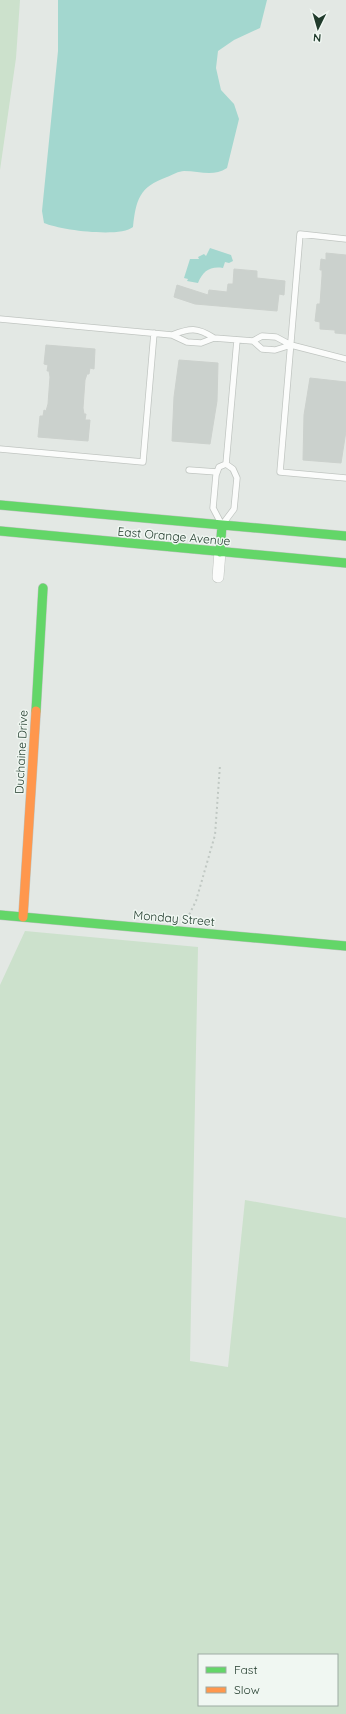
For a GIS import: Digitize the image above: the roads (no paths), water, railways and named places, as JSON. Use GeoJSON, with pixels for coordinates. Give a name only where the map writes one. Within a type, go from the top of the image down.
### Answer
{"type":"FeatureCollection","features":[{"type":"Feature","properties":{"kind":"street","name":"East Orange Avenue"},"geometry":{"type":"LineString","coordinates":[[0,505],[346,536]]}},
{"type":"Feature","properties":{"kind":"street"},"geometry":{"type":"LineString","coordinates":[[218,577],[222,525]]}},
{"type":"Feature","properties":{"kind":"street","name":"East Orange Avenue"},"geometry":{"type":"LineString","coordinates":[[0,532],[346,563]]}},
{"type":"Feature","properties":{"kind":"street","name":"Duchaine Drive"},"geometry":{"type":"LineString","coordinates":[[23,917],[43,588]]}},
{"type":"Feature","properties":{"kind":"street","name":"Monday Street"},"geometry":{"type":"LineString","coordinates":[[0,915],[346,946]]}},
{"type":"Feature","properties":{"kind":"lane"},"geometry":{"type":"LineString","coordinates":[[346,239],[300,234],[280,472],[346,478]]}},
{"type":"Feature","properties":{"kind":"lane"},"geometry":{"type":"LineString","coordinates":[[0,319],[172,335],[187,342],[201,344],[214,338]]}},
{"type":"Feature","properties":{"kind":"lane"},"geometry":{"type":"LineString","coordinates":[[172,335],[188,329],[193,329],[202,330],[214,338],[253,341],[262,336],[276,337],[291,345],[346,359]]}},
{"type":"Feature","properties":{"kind":"lane"},"geometry":{"type":"LineString","coordinates":[[0,449],[143,462],[154,333]]}},
{"type":"Feature","properties":{"kind":"lane"},"geometry":{"type":"LineString","coordinates":[[226,464],[237,340]]}},
{"type":"Feature","properties":{"kind":"lane"},"geometry":{"type":"LineString","coordinates":[[253,341],[262,349],[275,350],[291,345]]}},
{"type":"Feature","properties":{"kind":"lane"},"geometry":{"type":"LineString","coordinates":[[226,464],[233,469],[237,478],[234,509],[222,525],[213,508],[217,472],[219,467],[226,464]]}},
{"type":"Feature","properties":{"kind":"lane"},"geometry":{"type":"LineString","coordinates":[[189,470],[217,472]]}},
{"type":"Feature","properties":{"kind":"water"},"geometry":{"type":"Polygon","coordinates":[[[58,0],[267,0],[260,28],[234,40],[218,51],[216,68],[221,90],[234,104],[239,119],[227,168],[222,171],[211,173],[182,171],[150,185],[145,190],[138,202],[133,227],[126,230],[116,232],[90,232],[52,226],[44,223],[42,211],[58,51],[58,0]]]}},
{"type":"Feature","properties":{"kind":"water"},"geometry":{"type":"Polygon","coordinates":[[[210,248],[231,255],[233,261],[229,263],[225,262],[223,268],[208,270],[202,275],[198,283],[187,281],[188,279],[184,278],[190,259],[199,259],[198,257],[204,254],[206,256],[210,248]]]}}]}
